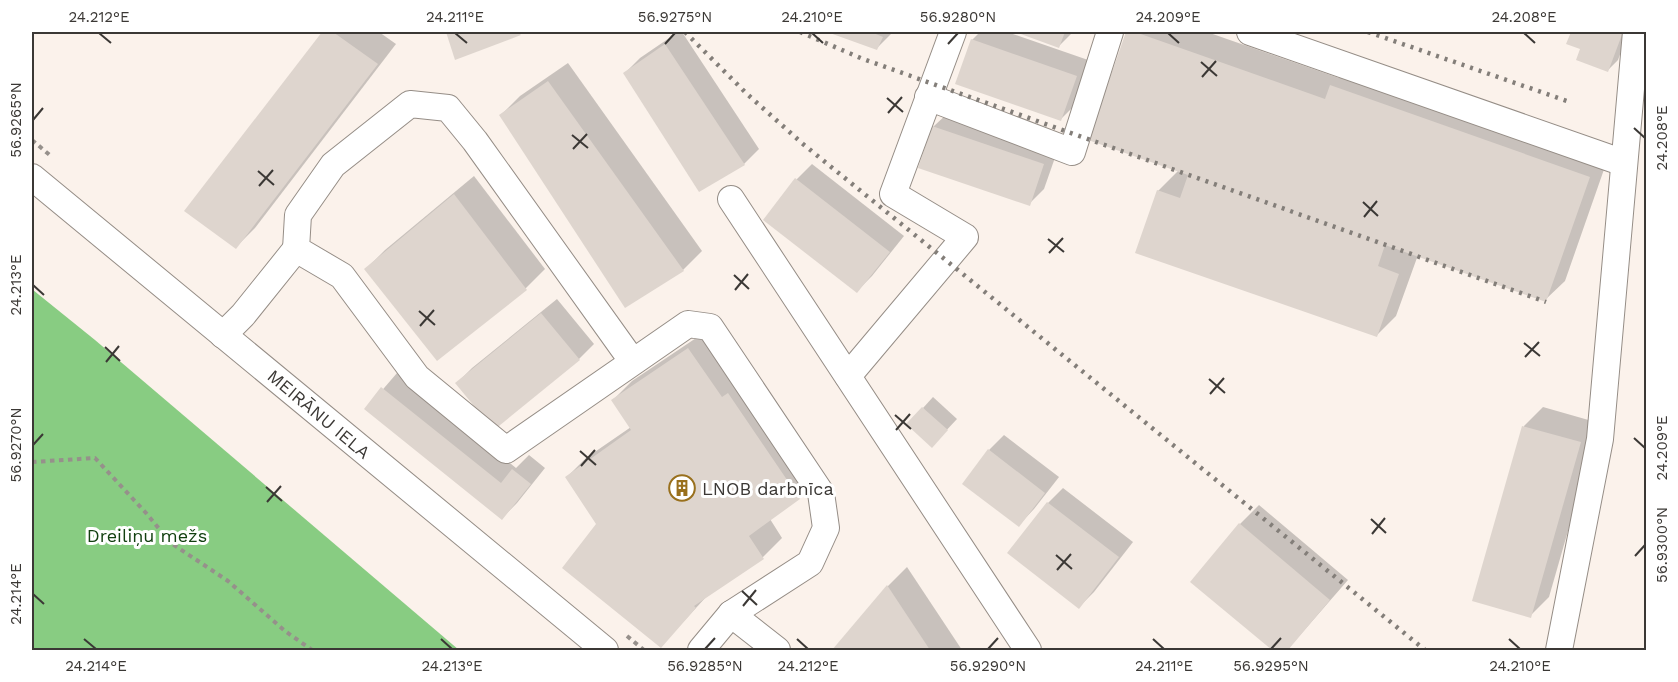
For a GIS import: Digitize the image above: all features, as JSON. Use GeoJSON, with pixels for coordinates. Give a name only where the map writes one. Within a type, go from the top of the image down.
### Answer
{"type":"FeatureCollection","features":[{"type":"Feature","properties":{"kind":"street"},"geometry":{"type":"LineString","coordinates":[[848,376],[965,237],[893,194],[953,32]]}},
{"type":"Feature","properties":{"kind":"street"},"geometry":{"type":"LineString","coordinates":[[928,98],[1072,152],[1110,32]]}},
{"type":"Feature","properties":{"kind":"street"},"geometry":{"type":"LineString","coordinates":[[1250,32],[1624,164]]}},
{"type":"Feature","properties":{"kind":"street"},"geometry":{"type":"LineString","coordinates":[[1558,651],[1599,439],[1636,32]]}},
{"type":"Feature","properties":{"kind":"street"},"geometry":{"type":"LineString","coordinates":[[223,335],[243,315],[296,249],[298,215],[333,165],[410,104],[448,108],[475,141],[633,362]]}},
{"type":"Feature","properties":{"kind":"street","name":"MEIRĀNU IELA"},"geometry":{"type":"LineString","coordinates":[[32,177],[605,651]]}},
{"type":"Feature","properties":{"kind":"street"},"geometry":{"type":"LineString","coordinates":[[731,199],[1028,651]]}},
{"type":"Feature","properties":{"kind":"street"},"geometry":{"type":"LineString","coordinates":[[296,249],[342,276],[417,377],[506,450],[688,324],[710,327],[820,493],[826,528],[810,563],[731,614],[701,651]]}},
{"type":"Feature","properties":{"kind":"street"},"geometry":{"type":"LineString","coordinates":[[731,614],[777,651]]}},
{"type":"Feature","properties":{"kind":"path"},"geometry":{"type":"LineString","coordinates":[[32,462],[95,459],[171,543],[228,581],[285,631],[312,651]]}},
{"type":"Feature","properties":{"kind":"green space","name":"Dreiliņu mežs"},"geometry":{"type":"Polygon","coordinates":[[[33,290],[95,340],[459,650],[32,650],[33,290]]]}},
{"type":"Feature","properties":{"kind":"building"},"geometry":{"type":"Polygon","coordinates":[[[322,32],[333,32],[378,64],[236,249],[184,211],[322,32]]]}},
{"type":"Feature","properties":{"kind":"building"},"geometry":{"type":"Polygon","coordinates":[[[446,32],[518,32],[521,35],[455,60],[446,32]]]}},
{"type":"Feature","properties":{"kind":"building"},"geometry":{"type":"Polygon","coordinates":[[[827,32],[871,32],[883,37],[877,50],[827,32]]]}},
{"type":"Feature","properties":{"kind":"building"},"geometry":{"type":"Polygon","coordinates":[[[1015,32],[1065,32],[1059,48],[1015,32]]]}},
{"type":"Feature","properties":{"kind":"building"},"geometry":{"type":"Polygon","coordinates":[[[1126,32],[1135,32],[1325,99],[1330,85],[1590,177],[1546,302],[1385,245],[1378,266],[1399,274],[1377,337],[1135,253],[1157,190],[1180,198],[1188,175],[1088,140],[1126,32]]]}},
{"type":"Feature","properties":{"kind":"building"},"geometry":{"type":"Polygon","coordinates":[[[1571,32],[1623,32],[1608,72],[1576,60],[1580,49],[1566,44],[1571,32]]]}},
{"type":"Feature","properties":{"kind":"building"},"geometry":{"type":"Polygon","coordinates":[[[971,39],[1077,76],[1061,121],[955,84],[971,39]]]}},
{"type":"Feature","properties":{"kind":"building"},"geometry":{"type":"Polygon","coordinates":[[[665,44],[745,165],[699,192],[623,73],[665,44]]]}},
{"type":"Feature","properties":{"kind":"building"},"geometry":{"type":"Polygon","coordinates":[[[548,81],[684,271],[625,308],[499,115],[548,81]]]}},
{"type":"Feature","properties":{"kind":"building"},"geometry":{"type":"Polygon","coordinates":[[[932,126],[1044,164],[1030,206],[918,168],[932,126]]]}},
{"type":"Feature","properties":{"kind":"building"},"geometry":{"type":"Polygon","coordinates":[[[795,178],[890,252],[857,293],[763,220],[795,178]]]}},
{"type":"Feature","properties":{"kind":"building"},"geometry":{"type":"Polygon","coordinates":[[[454,194],[527,290],[437,361],[364,269],[454,194]]]}},
{"type":"Feature","properties":{"kind":"building"},"geometry":{"type":"Polygon","coordinates":[[[541,313],[580,360],[494,430],[455,383],[541,313]]]}},
{"type":"Feature","properties":{"kind":"building","name":"LNOB darbnīca"},"geometry":{"type":"Polygon","coordinates":[[[688,348],[722,397],[728,393],[800,499],[749,536],[764,559],[694,606],[696,608],[661,648],[562,568],[596,524],[565,477],[631,430],[611,400],[688,348]]]}},
{"type":"Feature","properties":{"kind":"building"},"geometry":{"type":"Polygon","coordinates":[[[381,387],[501,483],[512,469],[531,484],[502,520],[364,409],[381,387]]]}},
{"type":"Feature","properties":{"kind":"building"},"geometry":{"type":"Polygon","coordinates":[[[922,407],[948,430],[932,448],[906,424],[922,407]]]}},
{"type":"Feature","properties":{"kind":"building"},"geometry":{"type":"Polygon","coordinates":[[[1522,426],[1581,442],[1531,618],[1472,601],[1522,426]]]}},
{"type":"Feature","properties":{"kind":"building"},"geometry":{"type":"Polygon","coordinates":[[[988,449],[1045,493],[1019,527],[962,484],[988,449]]]}},
{"type":"Feature","properties":{"kind":"building"},"geometry":{"type":"Polygon","coordinates":[[[1047,502],[1119,557],[1079,609],[1007,553],[1047,502]]]}},
{"type":"Feature","properties":{"kind":"building"},"geometry":{"type":"Polygon","coordinates":[[[1239,523],[1330,600],[1288,650],[1272,650],[1190,582],[1239,523]]]}},
{"type":"Feature","properties":{"kind":"building"},"geometry":{"type":"Polygon","coordinates":[[[887,585],[930,650],[832,650],[887,585]]]}},
{"type":"Feature","properties":{"kind":"railway"},"geometry":{"type":"LineString","coordinates":[[685,32],[747,94],[803,144],[1425,650]]}},
{"type":"Feature","properties":{"kind":"railway"},"geometry":{"type":"LineString","coordinates":[[800,32],[863,59],[1546,302]]}},
{"type":"Feature","properties":{"kind":"railway"},"geometry":{"type":"LineString","coordinates":[[1368,32],[1570,102]]}},
{"type":"Feature","properties":{"kind":"place","name":"LNOB darbnīca"},"geometry":{"type":"Point","coordinates":[682,488]}}]}
